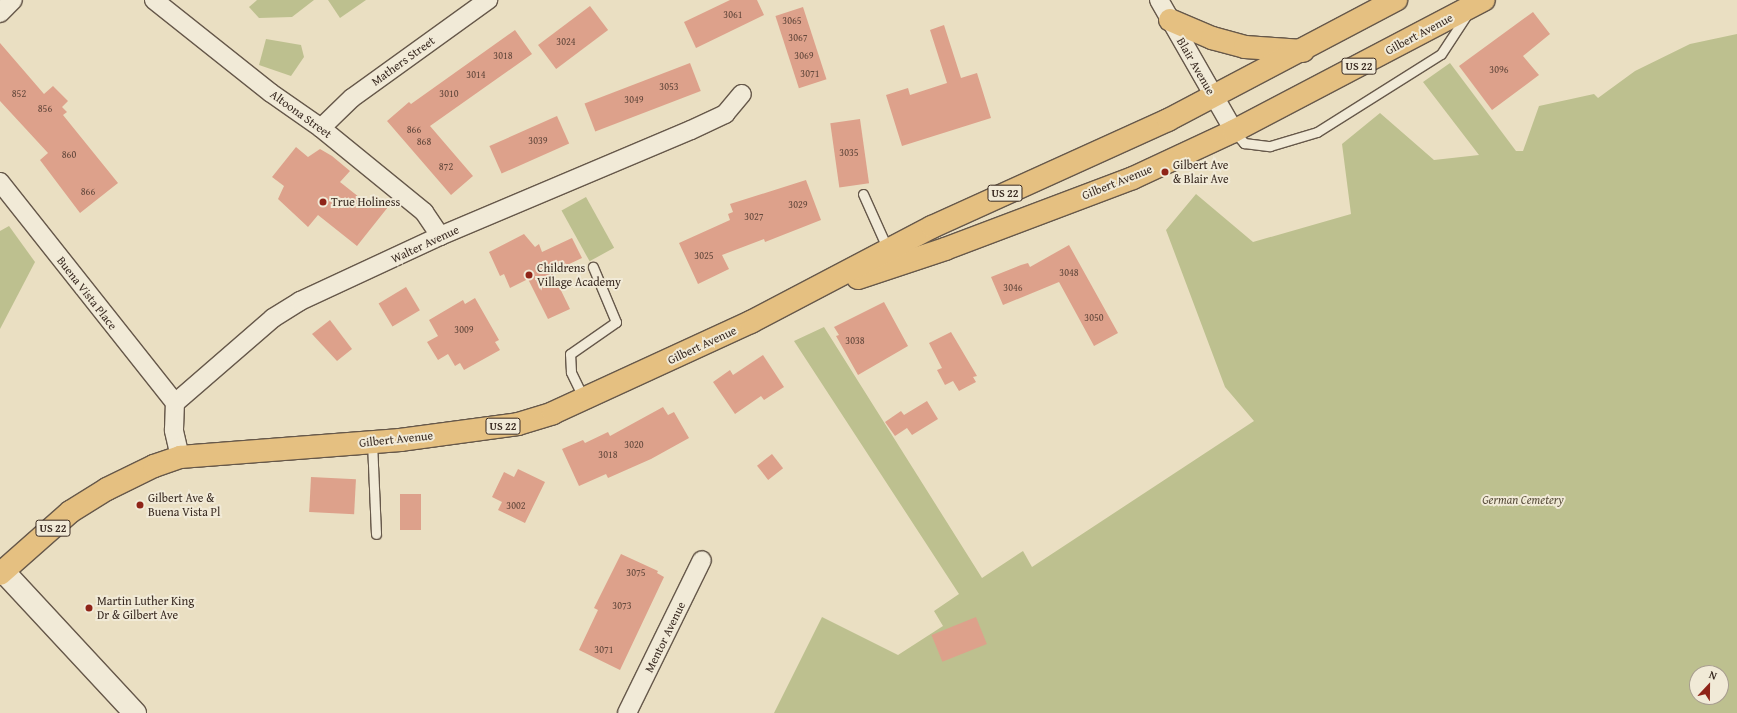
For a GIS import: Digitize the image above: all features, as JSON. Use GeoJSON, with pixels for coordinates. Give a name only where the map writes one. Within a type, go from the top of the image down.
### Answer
{"type":"FeatureCollection","features":[{"type":"Feature","properties":{"kind":"main road","name":"Gilbert Avenue"},"geometry":{"type":"LineString","coordinates":[[1,571],[70,512],[100,493],[154,466],[180,457],[372,442],[518,424],[553,413],[701,346],[800,297],[932,226],[1215,97],[1396,0]]}},
{"type":"Feature","properties":{"kind":"main road","name":"Gilbert Avenue"},"geometry":{"type":"LineString","coordinates":[[800,297],[945,249],[1126,180],[1234,131],[1478,3]]}},
{"type":"Feature","properties":{"kind":"main road"},"geometry":{"type":"LineString","coordinates":[[1170,20],[1212,38],[1245,47],[1303,51]]}},
{"type":"Feature","properties":{"kind":"main road"},"geometry":{"type":"LineString","coordinates":[[1,571],[134,713]]}},
{"type":"Feature","properties":{"kind":"street"},"geometry":{"type":"LineString","coordinates":[[0,13],[13,0]]}},
{"type":"Feature","properties":{"kind":"street","name":"Altoona Street"},"geometry":{"type":"LineString","coordinates":[[154,0],[271,93],[321,128],[424,212],[440,236]]}},
{"type":"Feature","properties":{"kind":"street","name":"Mathers Street"},"geometry":{"type":"LineString","coordinates":[[321,128],[352,98],[488,0]]}},
{"type":"Feature","properties":{"kind":"street","name":"Blair Avenue"},"geometry":{"type":"LineString","coordinates":[[1159,0],[1234,131]]}},
{"type":"Feature","properties":{"kind":"street","name":"Walter Avenue"},"geometry":{"type":"LineString","coordinates":[[175,403],[273,318],[300,301],[440,236],[691,130],[725,114],[742,94]]}},
{"type":"Feature","properties":{"kind":"street","name":"Buena Vista Place"},"geometry":{"type":"LineString","coordinates":[[0,182],[175,403]]}},
{"type":"Feature","properties":{"kind":"street"},"geometry":{"type":"LineString","coordinates":[[175,403],[174,430],[180,457]]}},
{"type":"Feature","properties":{"kind":"street","name":"Mentor Avenue"},"geometry":{"type":"LineString","coordinates":[[627,713],[702,560]]}},
{"type":"Feature","properties":{"kind":"lane"},"geometry":{"type":"LineString","coordinates":[[1234,131],[1244,143],[1270,146],[1316,132],[1441,54],[1478,3]]}},
{"type":"Feature","properties":{"kind":"lane"},"geometry":{"type":"LineString","coordinates":[[863,194],[888,250]]}},
{"type":"Feature","properties":{"kind":"lane"},"geometry":{"type":"LineString","coordinates":[[584,399],[571,372],[570,354],[616,322],[593,267]]}},
{"type":"Feature","properties":{"kind":"lane"},"geometry":{"type":"LineString","coordinates":[[372,442],[376,534]]}},
{"type":"Feature","properties":{"kind":"green space"},"geometry":{"type":"Polygon","coordinates":[[[257,0],[314,0],[292,17],[259,18],[249,7],[257,0]]]}},
{"type":"Feature","properties":{"kind":"green space"},"geometry":{"type":"Polygon","coordinates":[[[328,0],[366,0],[340,18],[328,0]]]}},
{"type":"Feature","properties":{"kind":"green space","name":"German Cemetery"},"geometry":{"type":"Polygon","coordinates":[[[1737,34],[1737,713],[774,713],[822,617],[898,655],[943,626],[934,611],[959,594],[794,341],[824,327],[982,578],[1023,551],[1032,567],[1254,421],[1225,387],[1166,230],[1196,194],[1253,242],[1351,214],[1342,144],[1380,113],[1434,160],[1479,155],[1423,82],[1450,63],[1516,151],[1523,151],[1539,106],[1594,94],[1598,98],[1635,71],[1690,44],[1737,34]]]}},
{"type":"Feature","properties":{"kind":"green space"},"geometry":{"type":"Polygon","coordinates":[[[266,39],[301,45],[304,57],[291,76],[259,65],[266,39]]]}},
{"type":"Feature","properties":{"kind":"green space"},"geometry":{"type":"Polygon","coordinates":[[[586,197],[614,248],[590,261],[562,211],[586,197]]]}},
{"type":"Feature","properties":{"kind":"green space"},"geometry":{"type":"Polygon","coordinates":[[[9,226],[35,262],[0,329],[0,231],[9,226]]]}},
{"type":"Feature","properties":{"kind":"building"},"geometry":{"type":"Polygon","coordinates":[[[730,0],[757,0],[764,15],[696,48],[684,22],[730,0]]]}},
{"type":"Feature","properties":{"kind":"building"},"geometry":{"type":"Polygon","coordinates":[[[590,6],[608,30],[556,69],[538,45],[590,6]]]}},
{"type":"Feature","properties":{"kind":"building"},"geometry":{"type":"Polygon","coordinates":[[[803,7],[826,79],[799,88],[775,16],[803,7]]]}},
{"type":"Feature","properties":{"kind":"building"},"geometry":{"type":"Polygon","coordinates":[[[1533,12],[1550,34],[1523,56],[1539,75],[1492,110],[1459,66],[1533,12]]]}},
{"type":"Feature","properties":{"kind":"building"},"geometry":{"type":"Polygon","coordinates":[[[944,25],[961,78],[977,73],[991,118],[902,146],[886,95],[908,88],[910,95],[947,83],[930,30],[944,25]]]}},
{"type":"Feature","properties":{"kind":"building"},"geometry":{"type":"Polygon","coordinates":[[[515,30],[532,54],[430,126],[473,176],[451,195],[387,121],[409,102],[411,104],[515,30]]]}},
{"type":"Feature","properties":{"kind":"building"},"geometry":{"type":"Polygon","coordinates":[[[0,43],[44,94],[53,86],[68,101],[62,107],[67,112],[63,115],[118,183],[80,213],[40,160],[48,153],[0,101],[0,43]]]}},
{"type":"Feature","properties":{"kind":"building"},"geometry":{"type":"Polygon","coordinates":[[[690,63],[701,91],[595,132],[585,103],[690,63]]]}},
{"type":"Feature","properties":{"kind":"building"},"geometry":{"type":"Polygon","coordinates":[[[557,116],[569,143],[502,174],[489,146],[557,116]]]}},
{"type":"Feature","properties":{"kind":"building"},"geometry":{"type":"Polygon","coordinates":[[[860,119],[869,183],[839,188],[830,123],[860,119]]]}},
{"type":"Feature","properties":{"kind":"building","name":"True Holiness"},"geometry":{"type":"Polygon","coordinates":[[[296,147],[308,157],[320,149],[332,156],[350,171],[340,182],[369,205],[376,197],[388,207],[357,246],[318,215],[308,227],[278,199],[284,186],[272,177],[296,147]]]}},
{"type":"Feature","properties":{"kind":"building"},"geometry":{"type":"Polygon","coordinates":[[[806,180],[821,220],[765,242],[764,239],[722,255],[729,269],[698,284],[679,243],[730,220],[728,214],[733,212],[730,204],[806,180]]]}},
{"type":"Feature","properties":{"kind":"building","name":"Childrens Village Academy"},"geometry":{"type":"Polygon","coordinates":[[[524,234],[535,247],[539,244],[542,252],[572,238],[582,258],[552,272],[570,309],[548,319],[528,279],[510,288],[504,274],[500,276],[489,252],[524,234]]]}},
{"type":"Feature","properties":{"kind":"building"},"geometry":{"type":"Polygon","coordinates":[[[1069,245],[1118,333],[1094,346],[1059,282],[1003,305],[991,277],[1028,263],[1030,267],[1069,245]]]}},
{"type":"Feature","properties":{"kind":"building"},"geometry":{"type":"Polygon","coordinates":[[[406,287],[420,310],[392,327],[379,303],[406,287]]]}},
{"type":"Feature","properties":{"kind":"building"},"geometry":{"type":"Polygon","coordinates":[[[475,298],[499,340],[495,342],[500,350],[464,370],[460,363],[455,366],[448,354],[438,360],[427,342],[438,336],[429,320],[463,300],[465,304],[475,298]]]}},
{"type":"Feature","properties":{"kind":"building"},"geometry":{"type":"Polygon","coordinates":[[[884,302],[908,346],[858,375],[836,336],[839,335],[834,327],[884,302]]]}},
{"type":"Feature","properties":{"kind":"building"},"geometry":{"type":"Polygon","coordinates":[[[330,320],[352,349],[337,361],[312,334],[330,320]]]}},
{"type":"Feature","properties":{"kind":"building"},"geometry":{"type":"Polygon","coordinates":[[[951,332],[977,376],[973,377],[976,382],[959,391],[953,381],[945,385],[937,370],[942,368],[929,343],[951,332]]]}},
{"type":"Feature","properties":{"kind":"building"},"geometry":{"type":"Polygon","coordinates":[[[763,355],[784,387],[764,400],[761,396],[735,414],[713,382],[730,370],[733,375],[763,355]]]}},
{"type":"Feature","properties":{"kind":"building"},"geometry":{"type":"Polygon","coordinates":[[[927,401],[938,419],[912,435],[907,428],[895,436],[885,422],[901,411],[904,415],[927,401]]]}},
{"type":"Feature","properties":{"kind":"building"},"geometry":{"type":"Polygon","coordinates":[[[663,407],[668,415],[674,412],[689,438],[651,459],[608,478],[606,474],[579,486],[562,449],[583,440],[585,443],[608,432],[610,436],[663,407]]]}},
{"type":"Feature","properties":{"kind":"building"},"geometry":{"type":"Polygon","coordinates":[[[772,454],[783,468],[768,480],[757,466],[772,454]]]}},
{"type":"Feature","properties":{"kind":"building"},"geometry":{"type":"Polygon","coordinates":[[[518,469],[545,482],[525,523],[498,510],[502,502],[492,497],[504,472],[514,477],[518,469]]]}},
{"type":"Feature","properties":{"kind":"building"},"geometry":{"type":"Polygon","coordinates":[[[311,477],[356,479],[354,514],[309,512],[311,477]]]}},
{"type":"Feature","properties":{"kind":"building"},"geometry":{"type":"Polygon","coordinates":[[[400,494],[421,494],[421,530],[400,530],[400,494]]]}},
{"type":"Feature","properties":{"kind":"building"},"geometry":{"type":"Polygon","coordinates":[[[621,554],[658,571],[657,573],[664,577],[620,670],[579,650],[598,610],[594,608],[621,554]]]}},
{"type":"Feature","properties":{"kind":"building"},"geometry":{"type":"Polygon","coordinates":[[[976,617],[987,644],[942,662],[931,635],[976,617]]]}},
{"type":"Feature","properties":{"kind":"place","name":"Gilbert Ave & Blair Ave"},"geometry":{"type":"Point","coordinates":[1165,172]}},
{"type":"Feature","properties":{"kind":"place","name":"True Holiness"},"geometry":{"type":"Point","coordinates":[323,202]}},
{"type":"Feature","properties":{"kind":"place","name":"Childrens Village Academy"},"geometry":{"type":"Point","coordinates":[529,275]}},
{"type":"Feature","properties":{"kind":"place","name":"Gilbert Ave & Buena Vista Pl"},"geometry":{"type":"Point","coordinates":[140,505]}},
{"type":"Feature","properties":{"kind":"place","name":"Martin Luther King Dr & Gilbert Ave"},"geometry":{"type":"Point","coordinates":[89,608]}}]}
